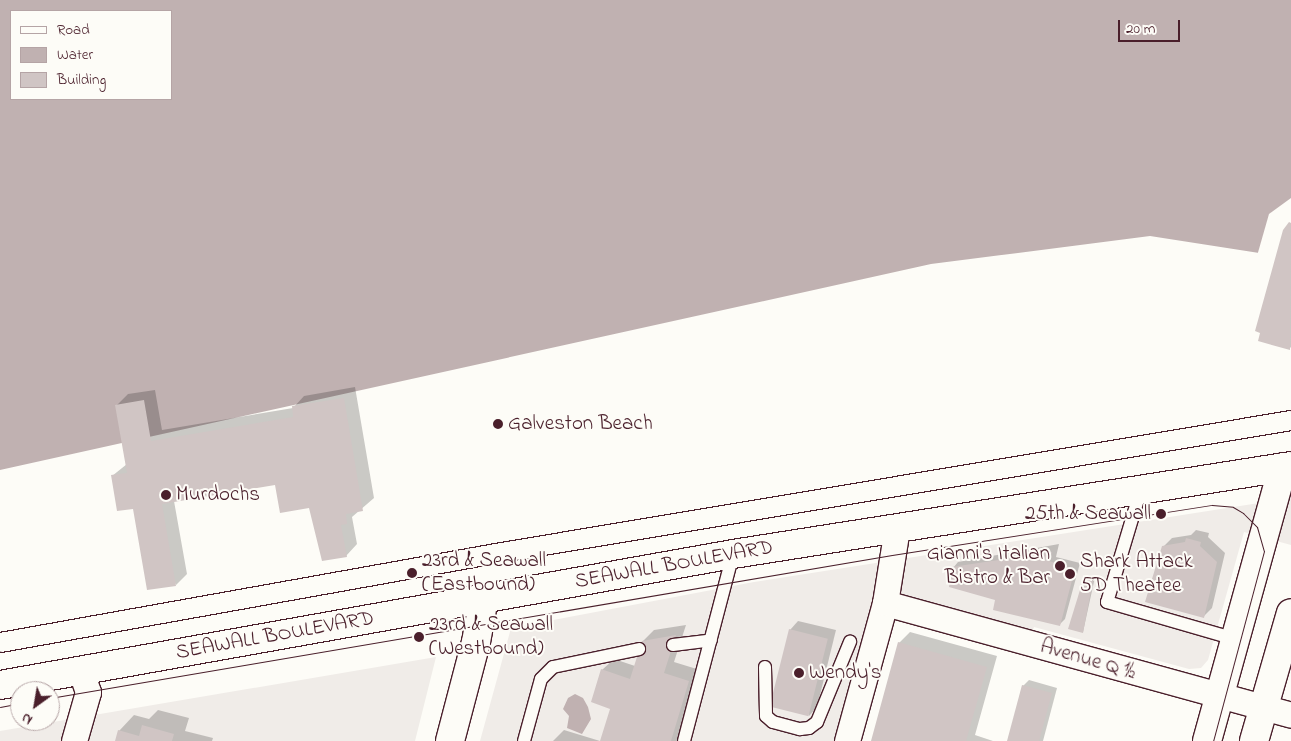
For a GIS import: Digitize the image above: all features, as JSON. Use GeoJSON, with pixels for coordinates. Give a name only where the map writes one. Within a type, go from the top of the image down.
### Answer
{"type":"FeatureCollection","features":[{"type":"Feature","properties":{"kind":"main road","name":"SEAWALL BOULEVARD"},"geometry":{"type":"LineString","coordinates":[[0,685],[733,554],[1141,488],[1287,467]]}},
{"type":"Feature","properties":{"kind":"main road"},"geometry":{"type":"LineString","coordinates":[[1207,741],[1235,639],[1287,467]]}},
{"type":"Feature","properties":{"kind":"main road"},"geometry":{"type":"LineString","coordinates":[[450,741],[476,642],[484,598]]}},
{"type":"Feature","properties":{"kind":"main road"},"geometry":{"type":"LineString","coordinates":[[1254,741],[1291,613]]}},
{"type":"Feature","properties":{"kind":"street"},"geometry":{"type":"LineString","coordinates":[[0,642],[507,551],[1291,420]]}},
{"type":"Feature","properties":{"kind":"street"},"geometry":{"type":"LineString","coordinates":[[848,741],[885,603],[897,528]]}},
{"type":"Feature","properties":{"kind":"street","name":"Avenue Q ½"},"geometry":{"type":"LineString","coordinates":[[885,603],[1291,715]]}},
{"type":"Feature","properties":{"kind":"street"},"geometry":{"type":"LineString","coordinates":[[74,741],[88,692],[81,672]]}},
{"type":"Feature","properties":{"kind":"lane"},"geometry":{"type":"LineString","coordinates":[[1141,488],[1107,602],[1235,639]]}},
{"type":"Feature","properties":{"kind":"lane"},"geometry":{"type":"LineString","coordinates":[[684,741],[733,554]]}},
{"type":"Feature","properties":{"kind":"lane"},"geometry":{"type":"LineString","coordinates":[[672,646],[711,640]]}},
{"type":"Feature","properties":{"kind":"lane"},"geometry":{"type":"LineString","coordinates":[[765,667],[766,716],[772,722],[800,729],[809,728],[817,722],[850,642]]}},
{"type":"Feature","properties":{"kind":"lane"},"geometry":{"type":"LineString","coordinates":[[524,741],[541,679],[553,667],[639,649]]}},
{"type":"Feature","properties":{"kind":"shaded area"},"geometry":{"type":"Polygon","coordinates":[[[1291,498],[1291,545],[1244,532],[1208,660],[1201,668],[1189,669],[1034,627],[1032,633],[879,591],[834,741],[480,741],[511,628],[754,582],[1291,498]]]}},
{"type":"Feature","properties":{"kind":"shaded area"},"geometry":{"type":"Polygon","coordinates":[[[436,657],[415,741],[0,741],[0,731],[10,729],[10,731],[60,731],[60,721],[436,657]]]}},
{"type":"Feature","properties":{"kind":"water"},"geometry":{"type":"Polygon","coordinates":[[[0,0],[1291,0],[1291,258],[1150,236],[931,264],[0,470],[0,0]]]}},
{"type":"Feature","properties":{"kind":"water"},"geometry":{"type":"Polygon","coordinates":[[[575,694],[583,698],[591,719],[582,734],[567,728],[569,716],[563,709],[568,698],[575,694]]]}},
{"type":"Feature","properties":{"kind":"pier"},"geometry":{"type":"Polygon","coordinates":[[[1291,198],[1291,261],[1257,256],[1269,214],[1291,198]]]}},
{"type":"Feature","properties":{"kind":"building"},"geometry":{"type":"Polygon","coordinates":[[[1289,222],[1291,223],[1290,350],[1258,341],[1260,333],[1255,331],[1283,230],[1289,222]]]}},
{"type":"Feature","properties":{"kind":"building","name":"Murdochs"},"geometry":{"type":"Polygon","coordinates":[[[344,398],[363,511],[346,514],[347,524],[341,525],[347,557],[322,561],[309,508],[280,513],[275,485],[162,504],[176,586],[147,590],[133,509],[117,511],[111,475],[127,473],[115,405],[144,400],[151,441],[293,417],[292,406],[344,398]]]}},
{"type":"Feature","properties":{"kind":"building"},"geometry":{"type":"Polygon","coordinates":[[[1186,538],[1201,542],[1200,546],[1217,562],[1204,618],[1145,602],[1162,546],[1185,542],[1186,538]]]}},
{"type":"Feature","properties":{"kind":"building"},"geometry":{"type":"Polygon","coordinates":[[[1052,552],[1049,561],[1075,569],[1060,626],[993,610],[995,600],[949,587],[952,567],[1052,552]]]}},
{"type":"Feature","properties":{"kind":"building"},"geometry":{"type":"Polygon","coordinates":[[[1084,577],[1093,580],[1083,633],[1068,629],[1084,577]]]}},
{"type":"Feature","properties":{"kind":"building","name":"Wendy's"},"geometry":{"type":"Polygon","coordinates":[[[789,629],[828,639],[808,716],[770,707],[789,629]]]}},
{"type":"Feature","properties":{"kind":"building"},"geometry":{"type":"Polygon","coordinates":[[[676,635],[664,673],[689,681],[671,741],[600,741],[610,709],[591,702],[601,669],[630,679],[642,641],[676,635]]]}},
{"type":"Feature","properties":{"kind":"building"},"geometry":{"type":"Polygon","coordinates":[[[898,642],[987,667],[966,741],[871,741],[898,642]]]}},
{"type":"Feature","properties":{"kind":"building"},"geometry":{"type":"Polygon","coordinates":[[[1022,685],[1052,693],[1039,741],[1007,741],[1022,685]]]}},
{"type":"Feature","properties":{"kind":"building"},"geometry":{"type":"Polygon","coordinates":[[[142,725],[174,734],[172,741],[115,741],[118,730],[139,736],[142,725]]]}},
{"type":"Feature","properties":{"kind":"tram line"},"geometry":{"type":"LineString","coordinates":[[60,696],[892,555],[1212,505],[1233,507],[1243,513],[1257,527],[1264,551],[1213,741]]}},
{"type":"Feature","properties":{"kind":"tram line"},"geometry":{"type":"LineString","coordinates":[[0,707],[10,705]]}},
{"type":"Feature","properties":{"kind":"place","name":"Galveston Beach"},"geometry":{"type":"Point","coordinates":[498,424]}},
{"type":"Feature","properties":{"kind":"place","name":"Murdochs"},"geometry":{"type":"Point","coordinates":[166,495]}},
{"type":"Feature","properties":{"kind":"place","name":"25th & Seawall"},"geometry":{"type":"Point","coordinates":[1161,514]}},
{"type":"Feature","properties":{"kind":"place","name":"Gianni's Italian Bistro & Bar"},"geometry":{"type":"Point","coordinates":[1060,566]}},
{"type":"Feature","properties":{"kind":"place","name":"23rd & Seawall (Eastbound)"},"geometry":{"type":"Point","coordinates":[412,573]}},
{"type":"Feature","properties":{"kind":"place","name":"Shark Attack 5D Theatee"},"geometry":{"type":"Point","coordinates":[1070,574]}},
{"type":"Feature","properties":{"kind":"place","name":"23rd & Seawall (Westbound)"},"geometry":{"type":"Point","coordinates":[419,637]}},
{"type":"Feature","properties":{"kind":"place","name":"Wendy's"},"geometry":{"type":"Point","coordinates":[799,673]}}]}
